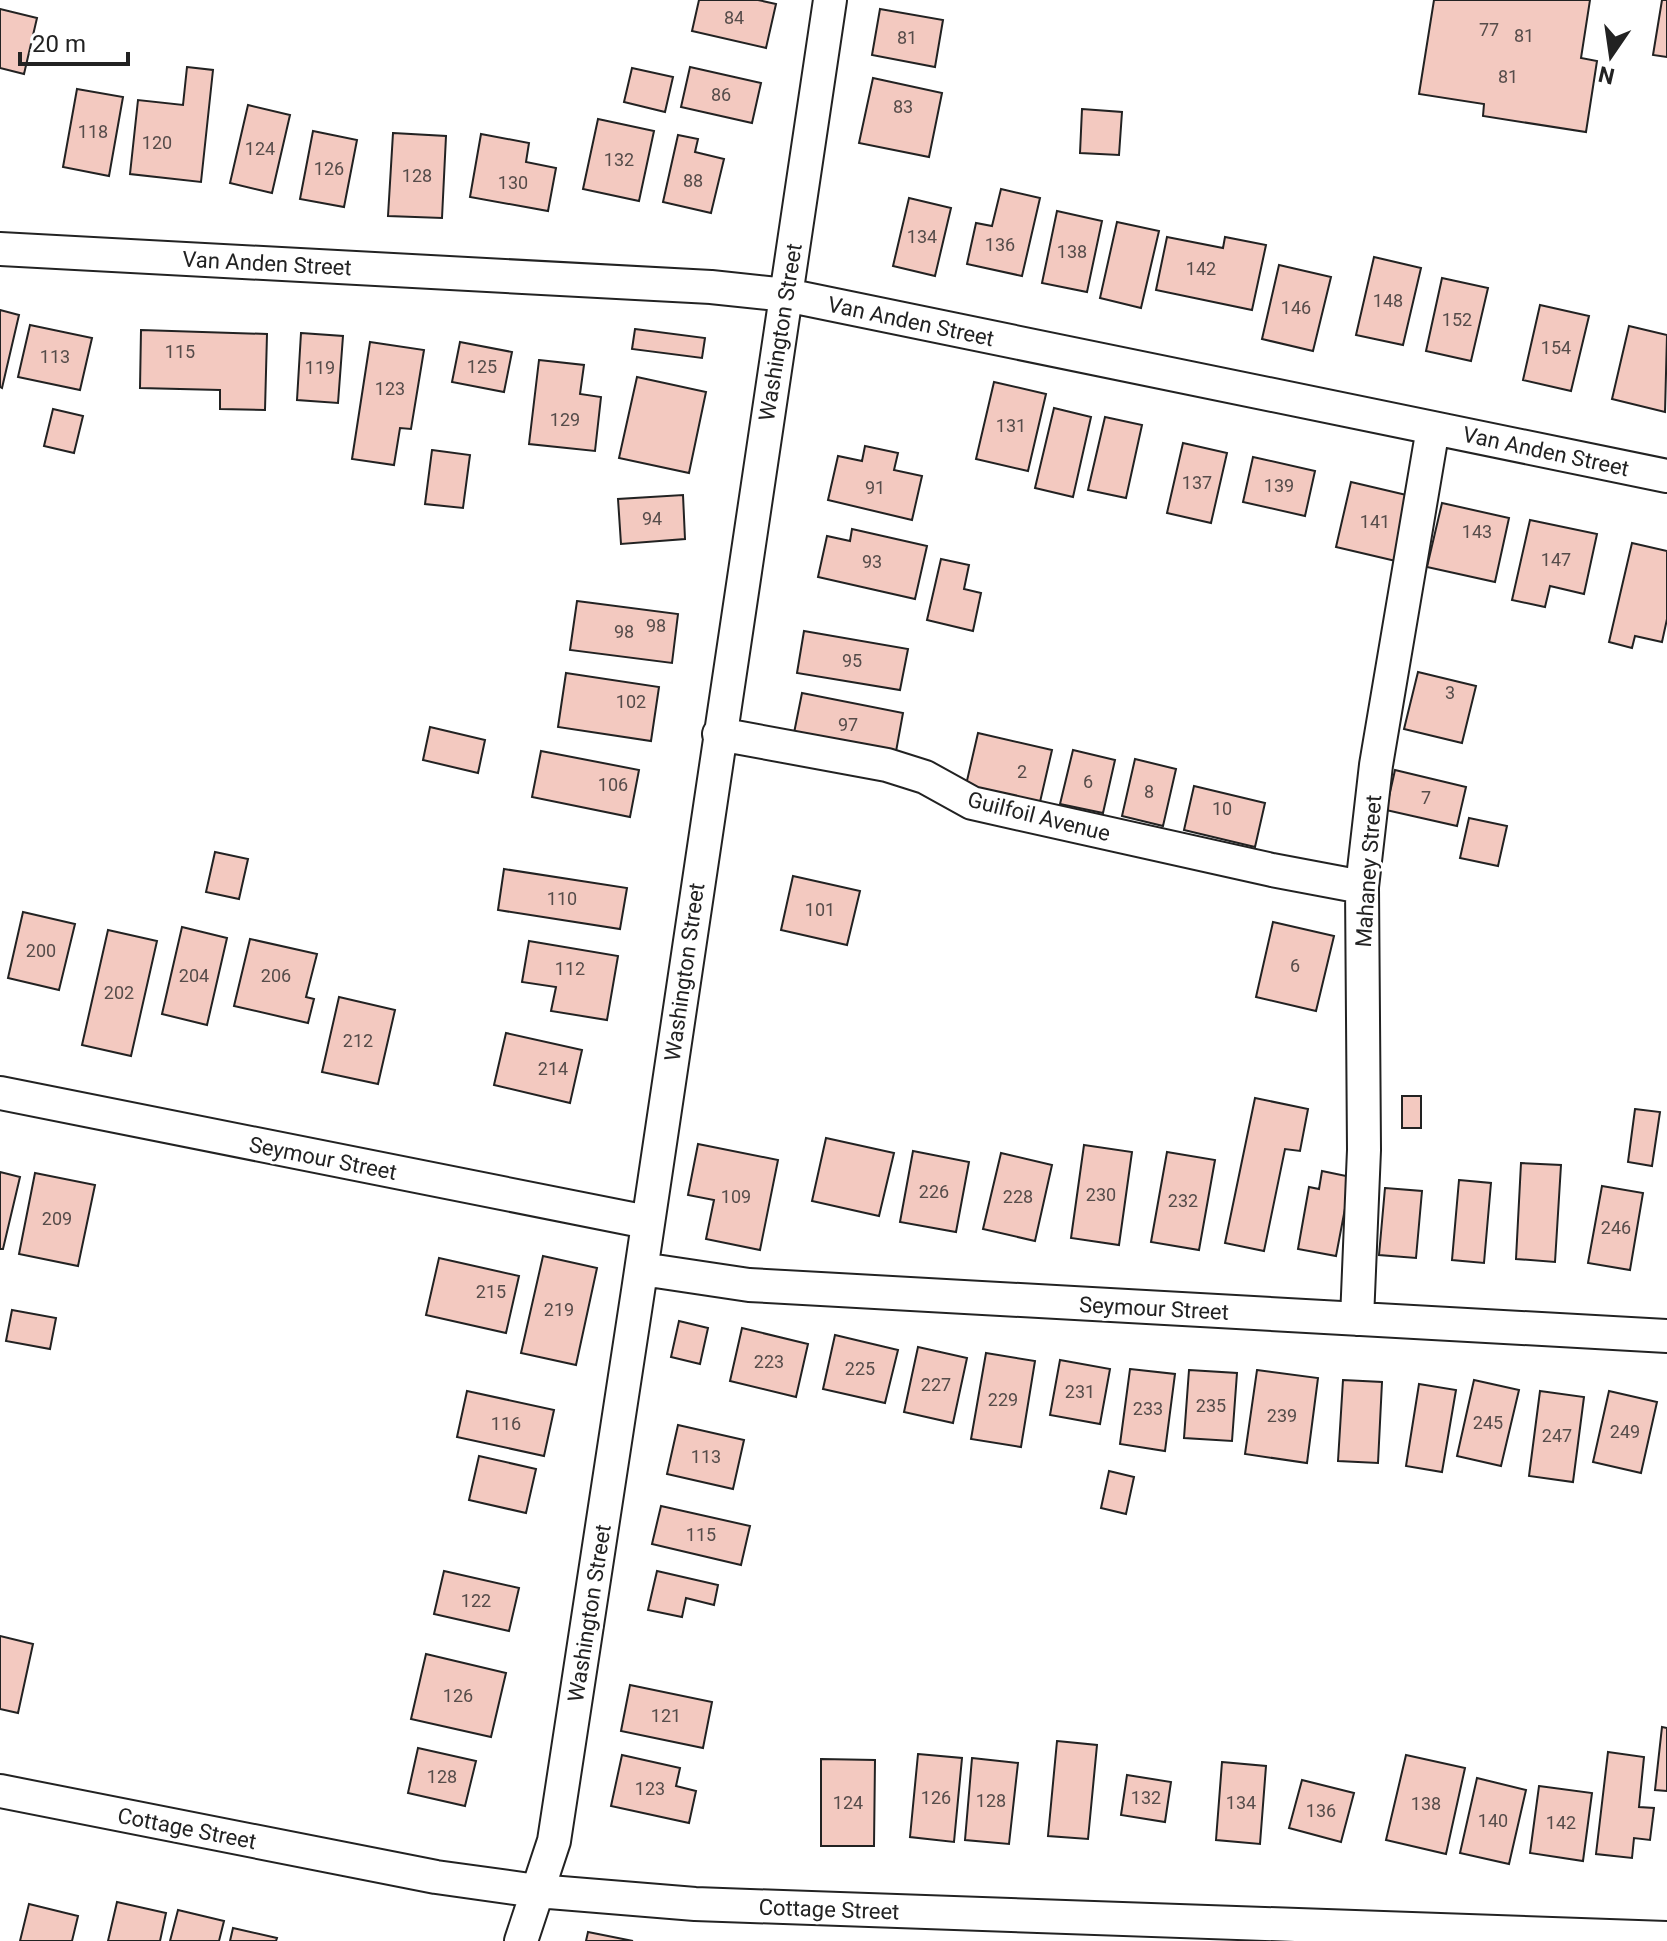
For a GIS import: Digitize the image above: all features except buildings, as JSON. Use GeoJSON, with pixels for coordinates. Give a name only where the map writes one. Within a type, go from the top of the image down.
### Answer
{"type":"FeatureCollection","features":[{"type":"Feature","properties":{"kind":"street","name":"Washington Street"},"geometry":{"type":"LineString","coordinates":[[521,1941],[554,1841],[830,0]]}},
{"type":"Feature","properties":{"kind":"street","name":"Van Anden Street"},"geometry":{"type":"LineString","coordinates":[[0,249],[711,287],[786,295],[1667,476]]}},
{"type":"Feature","properties":{"kind":"street","name":"Mahaney Street"},"geometry":{"type":"LineString","coordinates":[[1357,1319],[1364,1150],[1362,887],[1376,765],[1433,428]]}},
{"type":"Feature","properties":{"kind":"street","name":"Guilfoil Avenue"},"geometry":{"type":"LineString","coordinates":[[719,734],[887,765],[925,777],[972,803],[1362,887]]}},
{"type":"Feature","properties":{"kind":"street","name":"Seymour Street"},"geometry":{"type":"LineString","coordinates":[[0,1093],[647,1222]]}},
{"type":"Feature","properties":{"kind":"street","name":"Seymour Street"},"geometry":{"type":"LineString","coordinates":[[642,1269],[749,1285],[1667,1336]]}},
{"type":"Feature","properties":{"kind":"street","name":"Cottage Street"},"geometry":{"type":"LineString","coordinates":[[0,1791],[436,1877],[537,1891],[695,1904],[1667,1938]]}}]}
